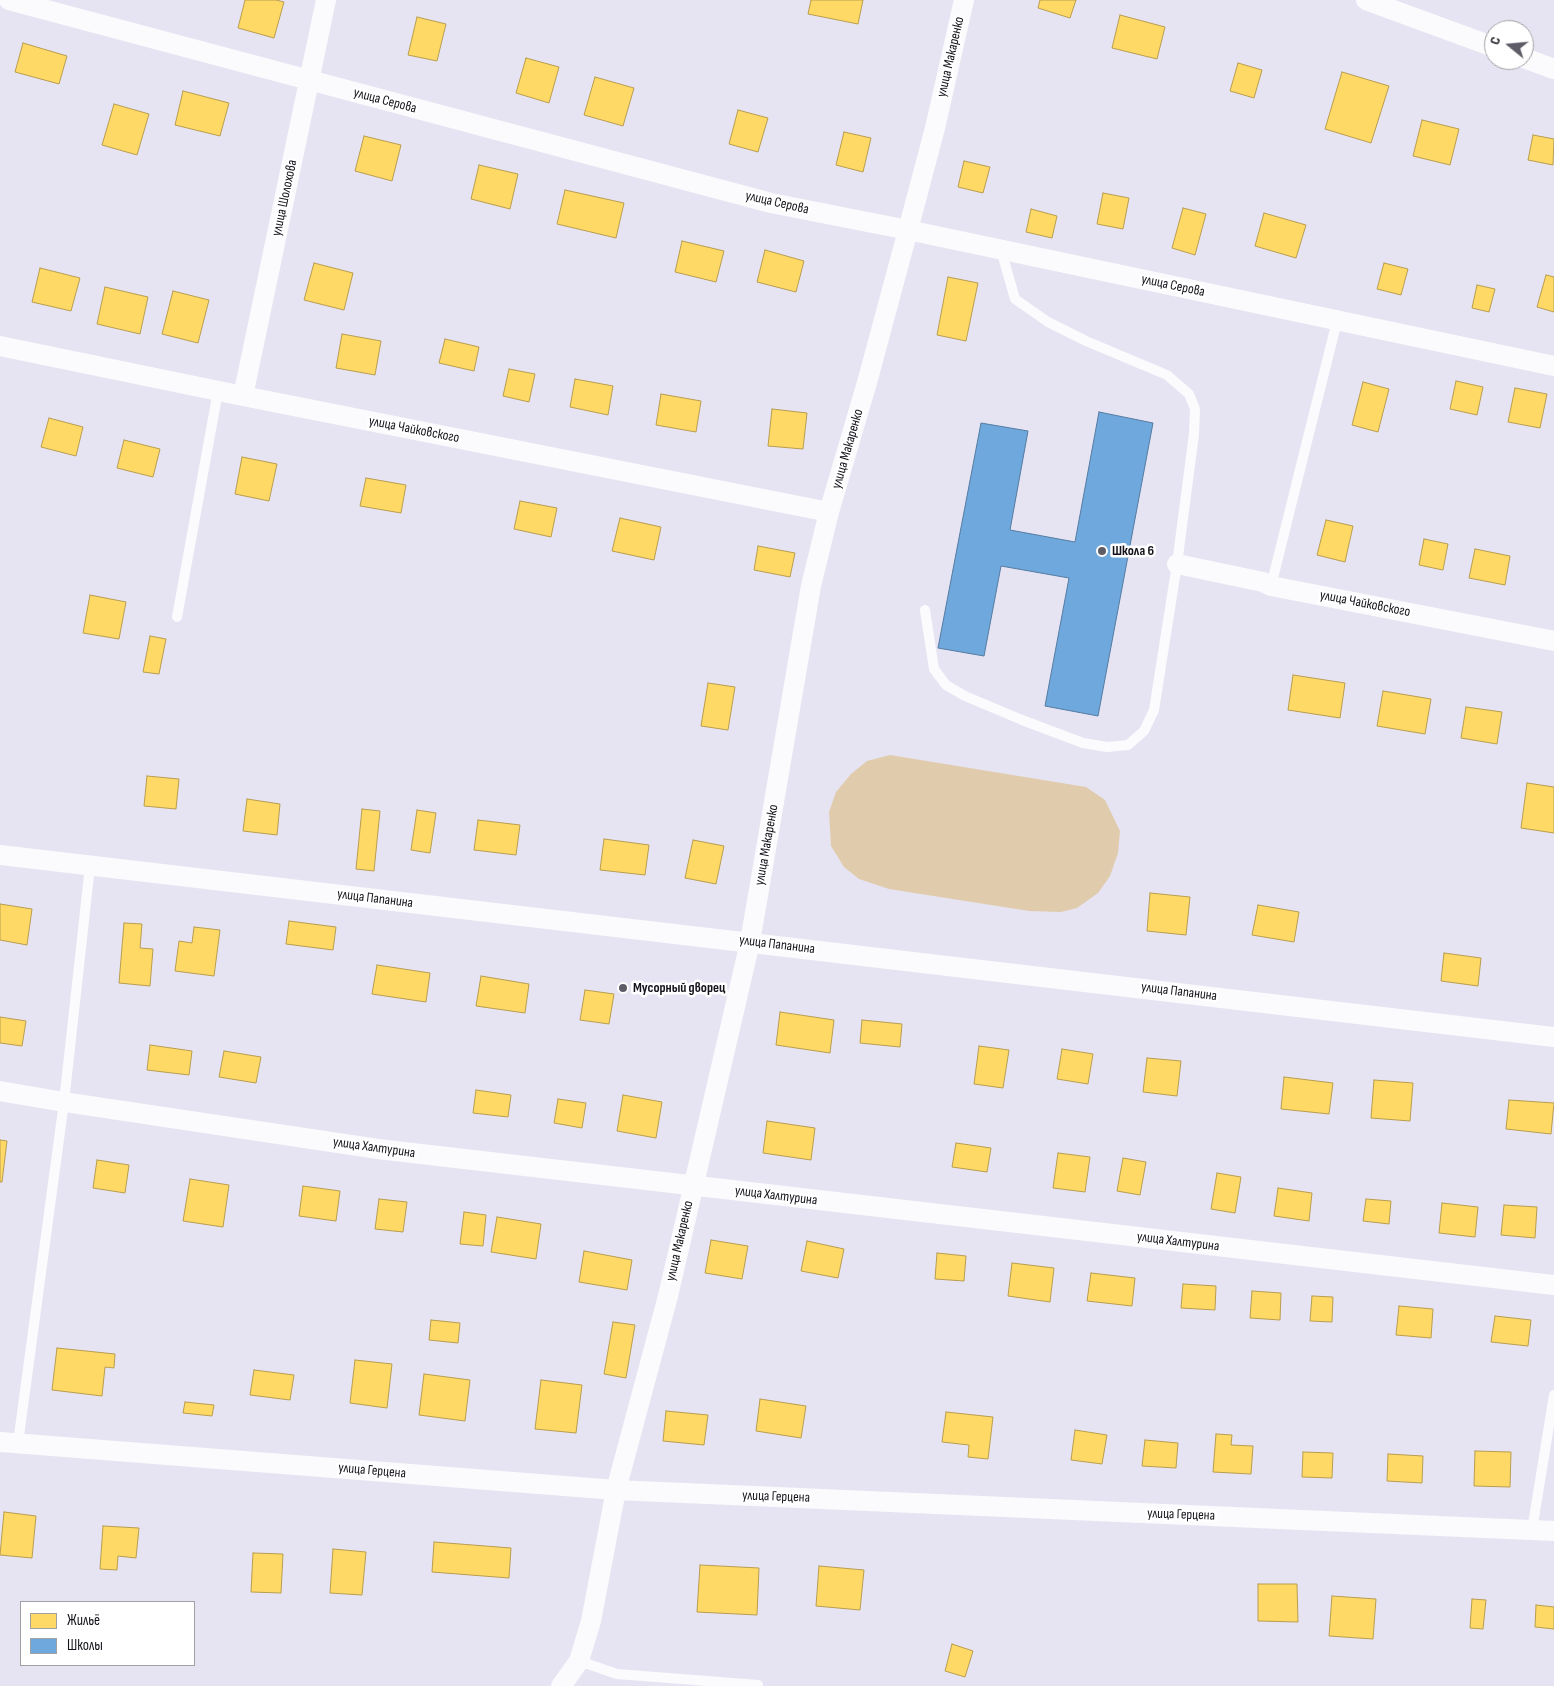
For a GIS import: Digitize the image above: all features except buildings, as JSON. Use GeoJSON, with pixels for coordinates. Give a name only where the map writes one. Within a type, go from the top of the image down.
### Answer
{"type":"FeatureCollection","features":[{"type":"Feature","properties":{"kind":"street","name":"улица Серова"},"geometry":{"type":"LineString","coordinates":[[9,0],[771,203],[1554,366]]}},
{"type":"Feature","properties":{"kind":"street","name":"улица Шолохова"},"geometry":{"type":"LineString","coordinates":[[243,396],[326,0]]}},
{"type":"Feature","properties":{"kind":"street","name":"улица Макаренко"},"geometry":{"type":"LineString","coordinates":[[561,1686],[580,1660],[591,1621],[616,1490],[668,1296],[750,942],[811,586],[829,512],[868,380],[908,230],[964,0]]}},
{"type":"Feature","properties":{"kind":"street"},"geometry":{"type":"LineString","coordinates":[[1366,0],[1484,43]]}},
{"type":"Feature","properties":{"kind":"street"},"geometry":{"type":"LineString","coordinates":[[1534,62],[1554,69]]}},
{"type":"Feature","properties":{"kind":"street","name":"улица Чайковского"},"geometry":{"type":"LineString","coordinates":[[0,346],[829,512]]}},
{"type":"Feature","properties":{"kind":"street","name":"улица Чайковского"},"geometry":{"type":"LineString","coordinates":[[1177,564],[1263,582],[1271,586],[1554,642]]}},
{"type":"Feature","properties":{"kind":"street","name":"улица Папанина"},"geometry":{"type":"LineString","coordinates":[[0,855],[1554,1037]]}},
{"type":"Feature","properties":{"kind":"street","name":"улица Халтурина"},"geometry":{"type":"LineString","coordinates":[[0,1091],[378,1149],[1554,1285]]}},
{"type":"Feature","properties":{"kind":"street","name":"улица Герцена"},"geometry":{"type":"LineString","coordinates":[[9,1442],[616,1490],[1554,1530]]}},
{"type":"Feature","properties":{"kind":"lane"},"geometry":{"type":"LineString","coordinates":[[925,610],[934,669],[946,685],[965,696],[1082,743],[1107,747],[1128,746],[1144,731],[1154,710],[1177,564],[1194,434],[1195,409],[1189,394],[1167,375],[1086,341],[1056,326],[1015,299],[1001,250]]}},
{"type":"Feature","properties":{"kind":"lane"},"geometry":{"type":"LineString","coordinates":[[1271,586],[1337,321]]}},
{"type":"Feature","properties":{"kind":"lane"},"geometry":{"type":"LineString","coordinates":[[177,617],[218,391]]}},
{"type":"Feature","properties":{"kind":"lane"},"geometry":{"type":"LineString","coordinates":[[9,1442],[64,1102],[90,866]]}},
{"type":"Feature","properties":{"kind":"lane"},"geometry":{"type":"LineString","coordinates":[[1532,1530],[1554,1394]]}},
{"type":"Feature","properties":{"kind":"lane"},"geometry":{"type":"LineString","coordinates":[[580,1660],[617,1674],[758,1685]]}},
{"type":"Feature","properties":{"kind":"shaded area"},"geometry":{"type":"Polygon","coordinates":[[[890,755],[1086,787],[1105,800],[1120,831],[1118,853],[1110,876],[1098,893],[1077,908],[1061,912],[1029,911],[889,889],[859,879],[844,867],[831,846],[829,812],[836,792],[851,774],[867,761],[890,755]]]}},
{"type":"Feature","properties":{"kind":"place","name":"Школа 6"},"geometry":{"type":"Point","coordinates":[1102,551]}},
{"type":"Feature","properties":{"kind":"place","name":"Мусорный дворец"},"geometry":{"type":"Point","coordinates":[623,988]}}]}
